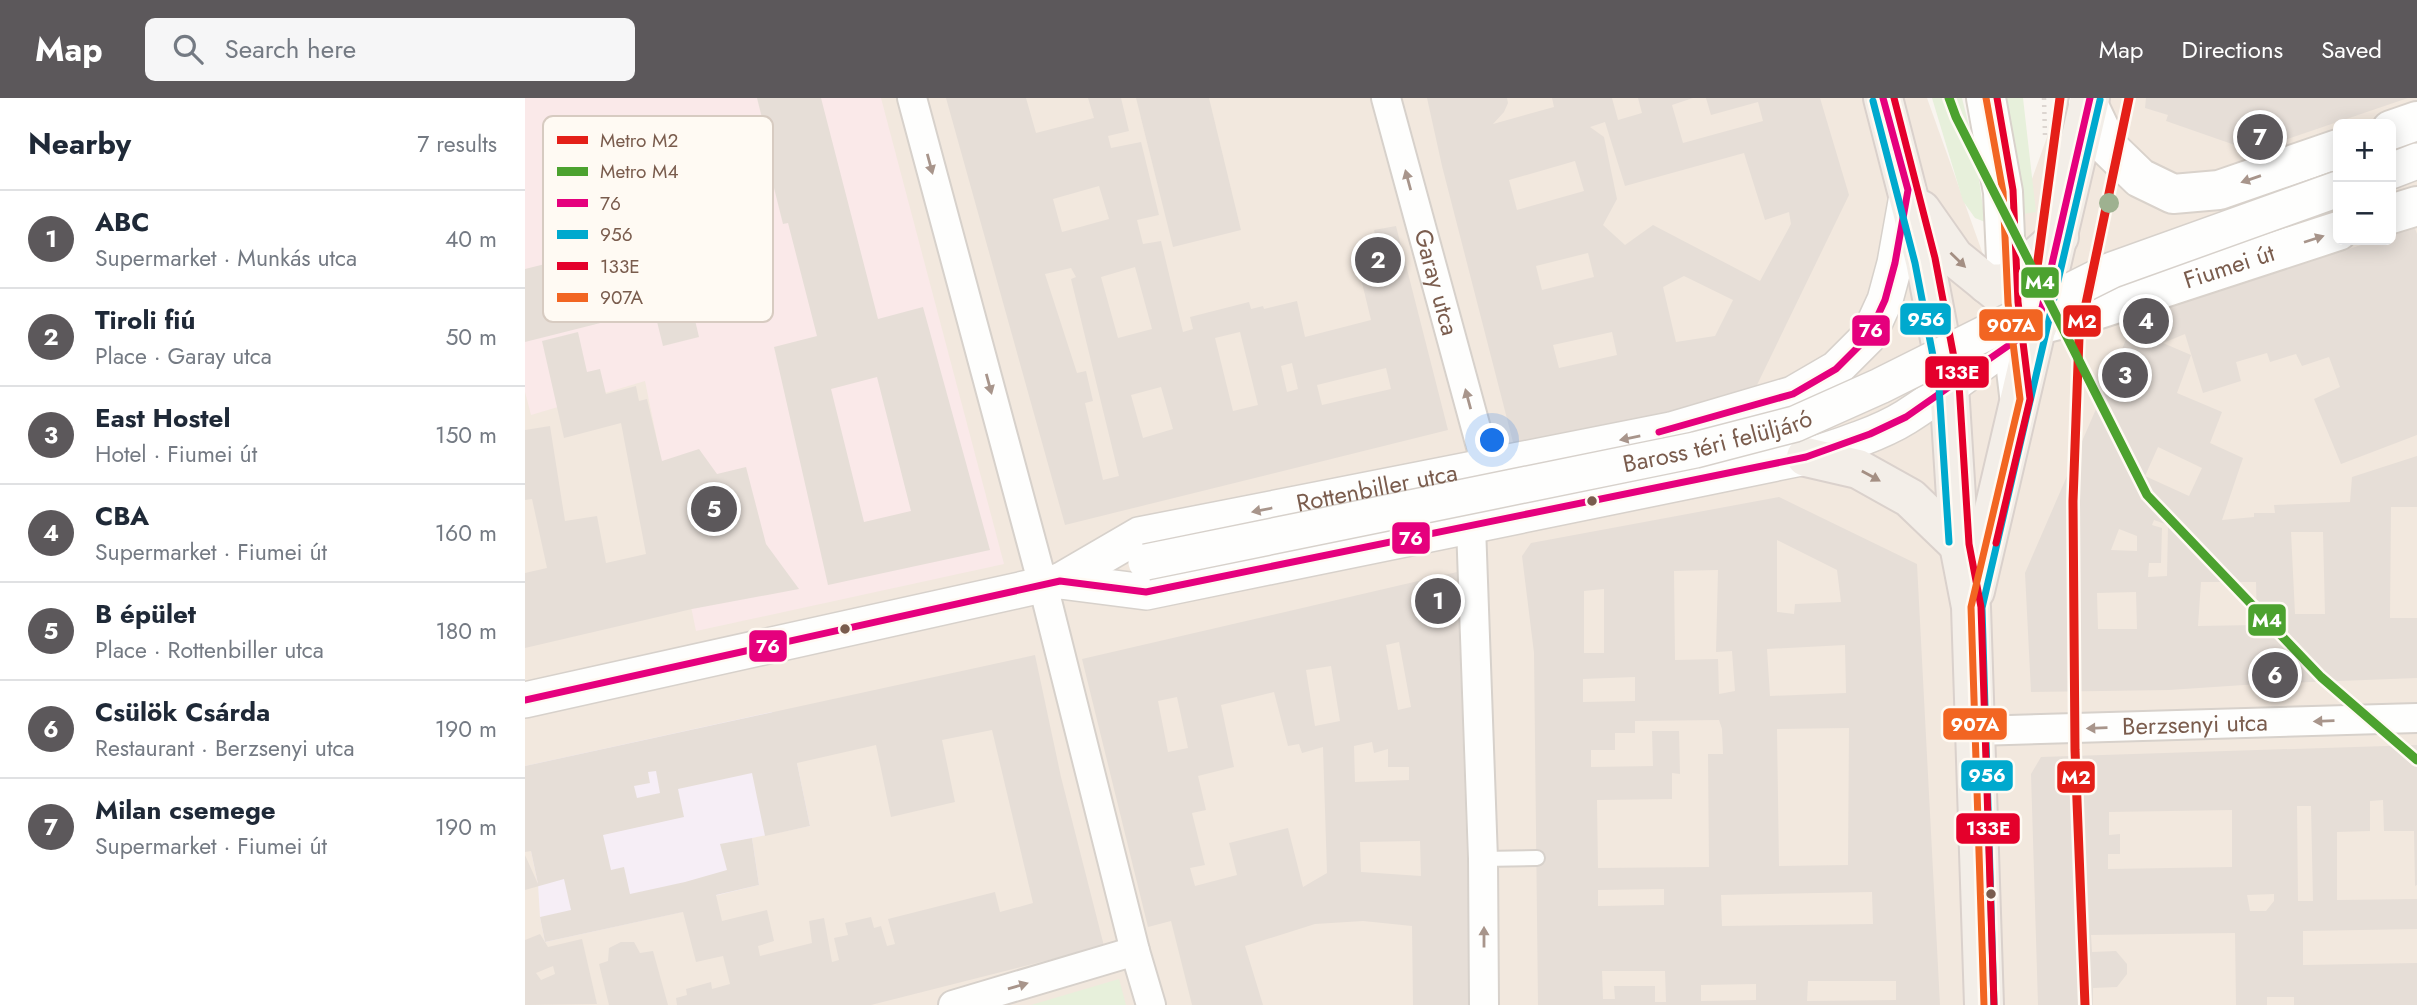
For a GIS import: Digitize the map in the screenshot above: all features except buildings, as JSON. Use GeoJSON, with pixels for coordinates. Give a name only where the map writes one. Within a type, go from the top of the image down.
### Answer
{"type":"FeatureCollection","features":[{"type":"Feature","properties":{"kind":"main road"},"geometry":{"type":"LineString","coordinates":[[1883,98],[1925,261],[1949,386],[1959,545],[1971,607],[1984,1005]]}},
{"type":"Feature","properties":{"kind":"main road"},"geometry":{"type":"LineString","coordinates":[[1971,607],[2019,399],[2003,192],[1986,98]]}},
{"type":"Feature","properties":{"kind":"main road"},"geometry":{"type":"LineString","coordinates":[[2011,307],[2059,237],[2089,101]]}},
{"type":"Feature","properties":{"kind":"main road"},"geometry":{"type":"LineString","coordinates":[[2089,101],[2109,148],[2140,178],[2173,194],[2219,190],[2333,151]]}},
{"type":"Feature","properties":{"kind":"main road"},"geometry":{"type":"LineString","coordinates":[[2396,128],[2417,121]]}},
{"type":"Feature","properties":{"kind":"main road"},"geometry":{"type":"LineString","coordinates":[[1908,190],[1954,257],[2011,307]]}},
{"type":"Feature","properties":{"kind":"main road"},"geometry":{"type":"LineString","coordinates":[[2396,212],[2417,206]]}},
{"type":"Feature","properties":{"kind":"main road","name":"Fiumei út"},"geometry":{"type":"LineString","coordinates":[[2011,307],[2087,313],[2333,234]]}},
{"type":"Feature","properties":{"kind":"main road"},"geometry":{"type":"LineString","coordinates":[[2011,307],[2059,237]]}},
{"type":"Feature","properties":{"kind":"main road"},"geometry":{"type":"LineString","coordinates":[[1837,435],[1858,469],[1910,498],[1959,545]]}},
{"type":"Feature","properties":{"kind":"street"},"geometry":{"type":"LineString","coordinates":[[912,98],[1052,583],[1135,951],[1151,1005]]}},
{"type":"Feature","properties":{"kind":"street","name":"Garay utca"},"geometry":{"type":"LineString","coordinates":[[1386,98],[1486,465]]}},
{"type":"Feature","properties":{"kind":"street"},"geometry":{"type":"LineString","coordinates":[[2396,169],[2417,161]]}},
{"type":"Feature","properties":{"kind":"street","name":"Rottenbiller utca"},"geometry":{"type":"LineString","coordinates":[[525,700],[1052,583],[1139,535],[1671,430],[1793,394],[1836,369],[1868,337],[1885,300],[1895,263],[1908,190]]}},
{"type":"Feature","properties":{"kind":"street","name":"Baross téri felüljáró"},"geometry":{"type":"LineString","coordinates":[[1052,583],[1695,450],[1795,424],[1892,380],[2112,270],[2333,191]]}},
{"type":"Feature","properties":{"kind":"street","name":"Rottenbiller utca"},"geometry":{"type":"LineString","coordinates":[[1052,583],[1146,592],[1471,526],[1905,418],[1949,386],[2011,307]]}},
{"type":"Feature","properties":{"kind":"street"},"geometry":{"type":"LineString","coordinates":[[1471,526],[1483,859],[1484,1005]]}},
{"type":"Feature","properties":{"kind":"street","name":"Berzsenyi utca"},"geometry":{"type":"LineString","coordinates":[[1975,732],[2417,718]]}},
{"type":"Feature","properties":{"kind":"street"},"geometry":{"type":"LineString","coordinates":[[953,1005],[1135,951]]}},
{"type":"Feature","properties":{"kind":"lane"},"geometry":{"type":"LineString","coordinates":[[1821,379],[1845,391],[1837,435]]}},
{"type":"Feature","properties":{"kind":"lane"},"geometry":{"type":"LineString","coordinates":[[1483,859],[1537,858]]}},
{"type":"Feature","properties":{"kind":"path"},"geometry":{"type":"LineString","coordinates":[[2043,98],[2046,147]]}},
{"type":"Feature","properties":{"kind":"shaded area"},"geometry":{"type":"Polygon","coordinates":[[[525,98],[1927,98],[1994,285],[2061,98],[2417,98],[2417,1005],[525,1005],[525,98]]]}},
{"type":"Feature","properties":{"kind":"shaded area"},"geometry":{"type":"Polygon","coordinates":[[[525,98],[881,98],[1004,564],[696,631],[645,381],[531,415],[525,392],[525,98]]]}},
{"type":"Feature","properties":{"kind":"shaded area"},"geometry":{"type":"Polygon","coordinates":[[[772,712],[784,765],[797,763],[810,826],[752,838],[759,885],[689,902],[691,910],[545,942],[538,884],[531,851],[525,842],[525,766],[772,712]]]}},
{"type":"Feature","properties":{"kind":"green space"},"geometry":{"type":"Polygon","coordinates":[[[1932,98],[1962,98],[1975,150],[1985,222],[1975,218],[1963,201],[1932,98]]]}},
{"type":"Feature","properties":{"kind":"green space"},"geometry":{"type":"Polygon","coordinates":[[[2001,98],[2023,98],[2036,212],[2023,214],[2020,183],[2001,98]]]}},
{"type":"Feature","properties":{"kind":"green space"},"geometry":{"type":"Polygon","coordinates":[[[1119,979],[1126,1005],[1031,1005],[1119,979]]]}},
{"type":"Feature","properties":{"kind":"metro line","name":"M4"},"geometry":{"type":"LineString","coordinates":[[1949,98],[1956,117],[2147,495],[2321,677],[2417,760]]}},
{"type":"Feature","properties":{"kind":"metro line","name":"M2"},"geometry":{"type":"LineString","coordinates":[[2035,282],[2060,98]]}},
{"type":"Feature","properties":{"kind":"metro line","name":"M2"},"geometry":{"type":"LineString","coordinates":[[2085,1005],[2075,750],[2073,501],[2079,337],[2129,98]]}},
{"type":"Feature","properties":{"kind":"transit line","name":"76"},"geometry":{"type":"LineString","coordinates":[[1659,432],[1793,394],[1836,369],[1868,337],[1885,300],[1895,263],[1908,190],[1883,98]]}},
{"type":"Feature","properties":{"kind":"transit line","name":"133E"},"geometry":{"type":"LineString","coordinates":[[1894,98],[1935,258],[1959,384],[1969,544],[1981,607],[1994,1005]]}},
{"type":"Feature","properties":{"kind":"transit line","name":"907A"},"geometry":{"type":"LineString","coordinates":[[1984,1005],[1971,607],[2020,399],[2008,303],[2003,192],[1986,98]]}},
{"type":"Feature","properties":{"kind":"transit line","name":"133E"},"geometry":{"type":"LineString","coordinates":[[1996,543],[2030,399],[2018,302],[2013,190],[1997,98]]}},
{"type":"Feature","properties":{"kind":"transit line","name":"76"},"geometry":{"type":"LineString","coordinates":[[525,700],[1060,581],[1146,592],[1806,457],[1870,434],[1906,417],[2038,325],[2090,98]]}},
{"type":"Feature","properties":{"kind":"transit line","name":"956"},"geometry":{"type":"LineString","coordinates":[[1994,1005],[1982,608],[2100,100]]}},
{"type":"Feature","properties":{"kind":"transit line","name":"956"},"geometry":{"type":"LineString","coordinates":[[1873,101],[1915,263],[1939,387],[1949,542]]}},
{"type":"Feature","properties":{"kind":"place","name":"Milan csemege"},"geometry":{"type":"Point","coordinates":[2260,137]}},
{"type":"Feature","properties":{"kind":"place","name":"Tiroli fiú"},"geometry":{"type":"Point","coordinates":[1378,260]}},
{"type":"Feature","properties":{"kind":"place","name":"CBA"},"geometry":{"type":"Point","coordinates":[2146,321]}},
{"type":"Feature","properties":{"kind":"place","name":"East Hostel"},"geometry":{"type":"Point","coordinates":[2125,375]}},
{"type":"Feature","properties":{"kind":"place","name":"B épület"},"geometry":{"type":"Point","coordinates":[714,509]}},
{"type":"Feature","properties":{"kind":"place","name":"ABC"},"geometry":{"type":"Point","coordinates":[1438,601]}},
{"type":"Feature","properties":{"kind":"place","name":"Csülök Csárda"},"geometry":{"type":"Point","coordinates":[2275,675]}}]}
